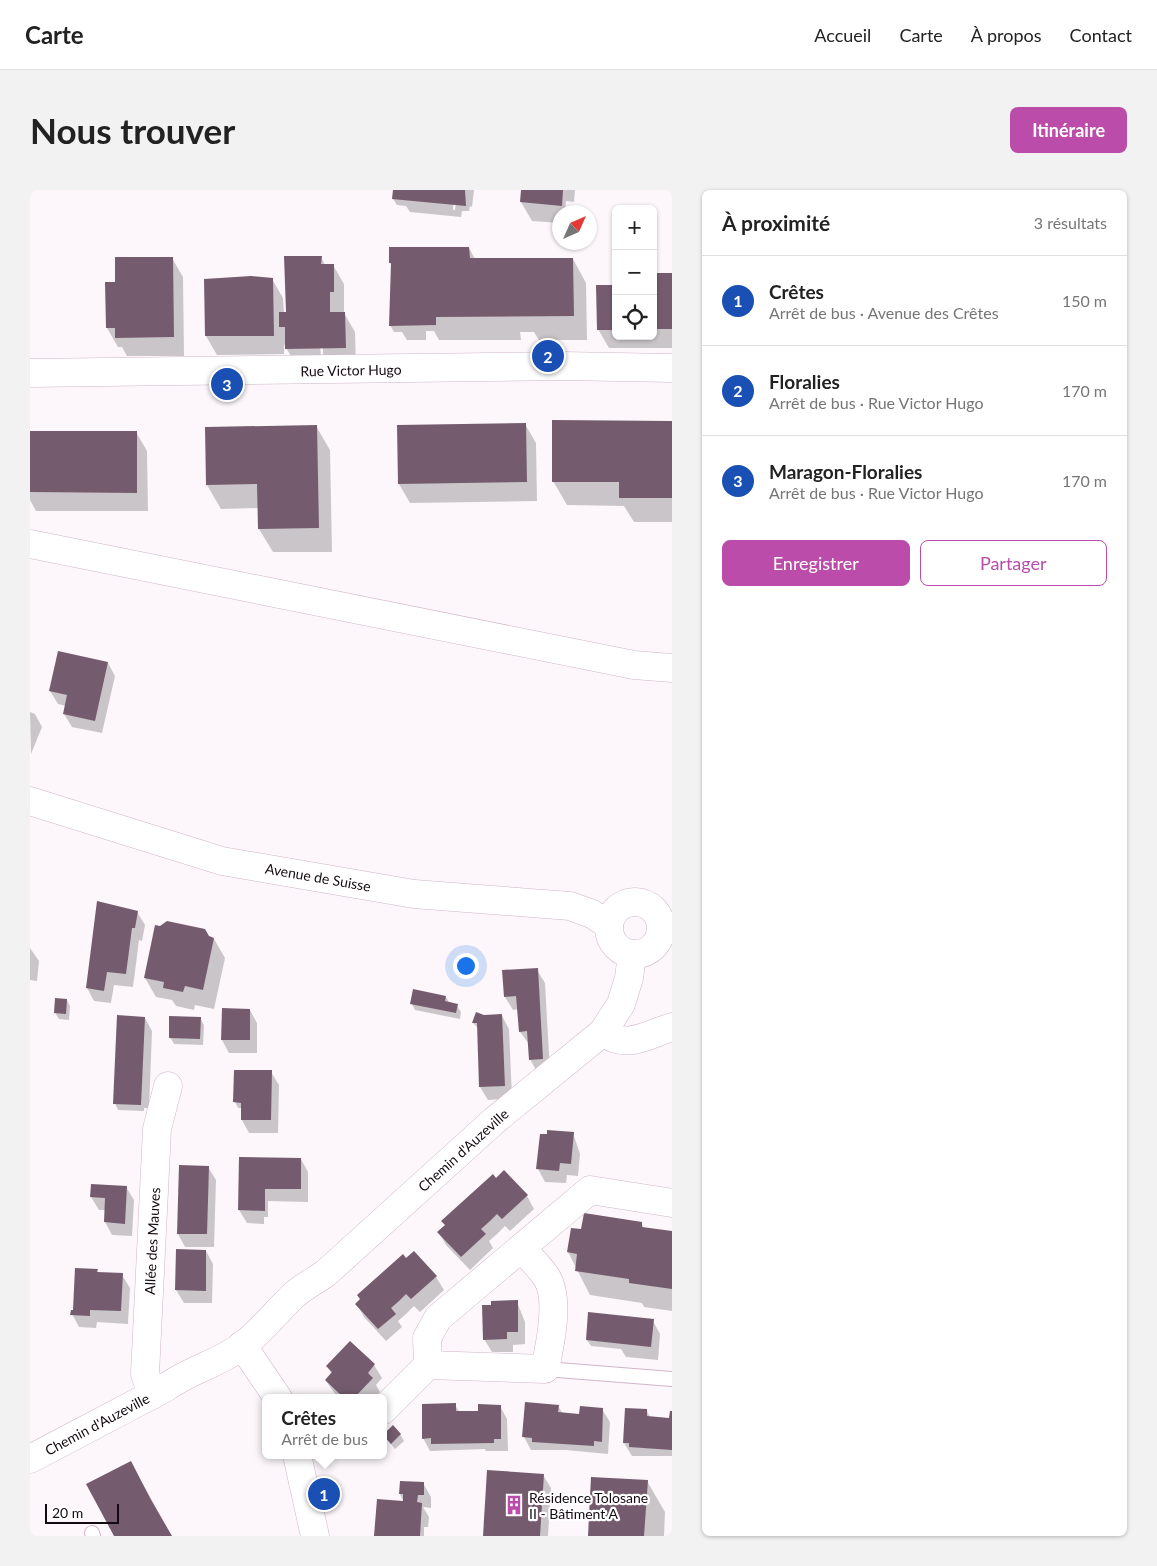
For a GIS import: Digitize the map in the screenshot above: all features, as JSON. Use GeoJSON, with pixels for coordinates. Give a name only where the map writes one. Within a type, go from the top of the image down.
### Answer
{"type":"FeatureCollection","features":[{"type":"Feature","properties":{"kind":"street","name":"Rue Victor Hugo"},"geometry":{"type":"LineString","coordinates":[[30,373],[562,366],[672,368]]}},
{"type":"Feature","properties":{"kind":"street"},"geometry":{"type":"LineString","coordinates":[[30,544],[624,663],[672,668]]}},
{"type":"Feature","properties":{"kind":"street","name":"Avenue de Suisse"},"geometry":{"type":"LineString","coordinates":[[30,800],[222,861],[414,894],[570,906],[592,914],[609,925]]}},
{"type":"Feature","properties":{"kind":"street"},"geometry":{"type":"LineString","coordinates":[[640,903],[661,905],[660,920],[666,934],[654,946],[644,953],[632,954],[617,947],[612,941],[609,925],[613,915],[625,905],[640,903]]}},
{"type":"Feature","properties":{"kind":"street","name":"Chemin d'Auzeville"},"geometry":{"type":"LineString","coordinates":[[30,1459],[158,1392],[181,1376],[220,1359],[247,1353],[264,1327],[295,1295],[326,1274],[495,1120],[604,1032],[621,1004],[629,978],[632,954]]}},
{"type":"Feature","properties":{"kind":"street"},"geometry":{"type":"LineString","coordinates":[[604,1032],[613,1040],[629,1042],[672,1027]]}},
{"type":"Feature","properties":{"kind":"street","name":"Allée des Mauves"},"geometry":{"type":"LineString","coordinates":[[158,1392],[145,1374],[157,1129],[168,1086]]}},
{"type":"Feature","properties":{"kind":"street"},"geometry":{"type":"LineString","coordinates":[[428,1365],[427,1338],[438,1318],[590,1190],[672,1203]]}},
{"type":"Feature","properties":{"kind":"street"},"geometry":{"type":"LineString","coordinates":[[387,1406],[428,1365],[545,1369],[550,1346],[553,1306],[551,1287],[546,1276],[521,1248]]}},
{"type":"Feature","properties":{"kind":"street"},"geometry":{"type":"LineString","coordinates":[[247,1353],[275,1394]]}},
{"type":"Feature","properties":{"kind":"street"},"geometry":{"type":"LineString","coordinates":[[298,1459],[315,1536]]}},
{"type":"Feature","properties":{"kind":"lane"},"geometry":{"type":"LineString","coordinates":[[545,1369],[672,1380]]}},
{"type":"Feature","properties":{"kind":"building"},"geometry":{"type":"Polygon","coordinates":[[[393,190],[465,190],[466,206],[392,199],[393,190]]]}},
{"type":"Feature","properties":{"kind":"building"},"geometry":{"type":"Polygon","coordinates":[[[521,190],[563,190],[562,205],[520,202],[521,190]]]}},
{"type":"Feature","properties":{"kind":"building"},"geometry":{"type":"Polygon","coordinates":[[[389,247],[469,247],[470,258],[573,258],[574,316],[436,317],[436,325],[389,326],[391,263],[389,263],[389,247]]]}},
{"type":"Feature","properties":{"kind":"building"},"geometry":{"type":"Polygon","coordinates":[[[284,256],[322,256],[321,264],[334,264],[334,292],[330,292],[330,312],[345,312],[346,348],[285,349],[285,327],[279,327],[279,312],[286,312],[284,256]]]}},
{"type":"Feature","properties":{"kind":"building"},"geometry":{"type":"Polygon","coordinates":[[[115,257],[173,257],[174,337],[115,338],[115,328],[106,328],[105,282],[115,282],[115,257]]]}},
{"type":"Feature","properties":{"kind":"building"},"geometry":{"type":"Polygon","coordinates":[[[657,273],[672,273],[672,329],[657,329],[657,273]]]}},
{"type":"Feature","properties":{"kind":"building"},"geometry":{"type":"Polygon","coordinates":[[[251,276],[273,278],[274,336],[205,336],[204,279],[251,276]]]}},
{"type":"Feature","properties":{"kind":"building"},"geometry":{"type":"Polygon","coordinates":[[[596,285],[612,285],[612,330],[597,330],[596,285]]]}},
{"type":"Feature","properties":{"kind":"building"},"geometry":{"type":"Polygon","coordinates":[[[552,420],[672,421],[672,498],[619,498],[619,482],[552,482],[552,420]]]}},
{"type":"Feature","properties":{"kind":"building"},"geometry":{"type":"Polygon","coordinates":[[[526,423],[527,482],[398,484],[397,425],[526,423]]]}},
{"type":"Feature","properties":{"kind":"building"},"geometry":{"type":"Polygon","coordinates":[[[317,425],[319,528],[258,529],[257,484],[206,485],[205,427],[317,425]]]}},
{"type":"Feature","properties":{"kind":"building"},"geometry":{"type":"Polygon","coordinates":[[[30,431],[137,431],[137,493],[30,492],[30,431]]]}},
{"type":"Feature","properties":{"kind":"building"},"geometry":{"type":"Polygon","coordinates":[[[58,651],[108,662],[95,721],[63,714],[67,695],[49,691],[58,651]]]}},
{"type":"Feature","properties":{"kind":"building"},"geometry":{"type":"Polygon","coordinates":[[[97,901],[138,911],[135,928],[132,928],[126,974],[107,972],[104,991],[86,988],[97,901]]]}},
{"type":"Feature","properties":{"kind":"building"},"geometry":{"type":"Polygon","coordinates":[[[167,921],[205,929],[209,936],[214,938],[203,990],[185,986],[183,992],[163,988],[164,982],[144,978],[155,925],[160,926],[167,921]]]}},
{"type":"Feature","properties":{"kind":"building"},"geometry":{"type":"Polygon","coordinates":[[[538,968],[543,1059],[529,1060],[527,1031],[519,1032],[516,996],[504,997],[502,970],[538,968]]]}},
{"type":"Feature","properties":{"kind":"building"},"geometry":{"type":"Polygon","coordinates":[[[413,989],[446,996],[445,1001],[458,1004],[456,1013],[410,1004],[413,989]]]}},
{"type":"Feature","properties":{"kind":"building"},"geometry":{"type":"Polygon","coordinates":[[[55,998],[67,999],[66,1014],[54,1013],[55,998]]]}},
{"type":"Feature","properties":{"kind":"building"},"geometry":{"type":"Polygon","coordinates":[[[222,1008],[250,1009],[250,1040],[221,1040],[222,1008]]]}},
{"type":"Feature","properties":{"kind":"building"},"geometry":{"type":"Polygon","coordinates":[[[476,1012],[484,1015],[502,1014],[505,1086],[479,1087],[477,1023],[472,1023],[476,1012]]]}},
{"type":"Feature","properties":{"kind":"building"},"geometry":{"type":"Polygon","coordinates":[[[117,1015],[145,1017],[141,1105],[113,1104],[117,1015]]]}},
{"type":"Feature","properties":{"kind":"building"},"geometry":{"type":"Polygon","coordinates":[[[169,1016],[201,1017],[200,1039],[169,1038],[169,1016]]]}},
{"type":"Feature","properties":{"kind":"building"},"geometry":{"type":"Polygon","coordinates":[[[234,1070],[272,1070],[271,1120],[241,1120],[241,1103],[233,1102],[234,1070]]]}},
{"type":"Feature","properties":{"kind":"building"},"geometry":{"type":"Polygon","coordinates":[[[547,1130],[574,1132],[571,1164],[560,1163],[559,1171],[536,1169],[540,1134],[547,1134],[547,1130]]]}},
{"type":"Feature","properties":{"kind":"building"},"geometry":{"type":"Polygon","coordinates":[[[239,1157],[301,1158],[301,1189],[265,1189],[265,1211],[238,1210],[239,1157]]]}},
{"type":"Feature","properties":{"kind":"building"},"geometry":{"type":"Polygon","coordinates":[[[179,1165],[209,1166],[207,1234],[177,1234],[179,1165]]]}},
{"type":"Feature","properties":{"kind":"building"},"geometry":{"type":"Polygon","coordinates":[[[504,1170],[528,1195],[502,1219],[497,1214],[481,1229],[486,1234],[461,1257],[437,1232],[445,1225],[441,1221],[493,1174],[496,1178],[504,1170]]]}},
{"type":"Feature","properties":{"kind":"building"},"geometry":{"type":"Polygon","coordinates":[[[91,1184],[127,1186],[125,1224],[104,1222],[105,1198],[90,1197],[91,1184]]]}},
{"type":"Feature","properties":{"kind":"building"},"geometry":{"type":"Polygon","coordinates":[[[584,1213],[642,1222],[642,1227],[672,1231],[672,1289],[629,1283],[629,1279],[575,1271],[577,1254],[567,1252],[571,1228],[581,1229],[584,1213]]]}},
{"type":"Feature","properties":{"kind":"building"},"geometry":{"type":"Polygon","coordinates":[[[176,1249],[206,1250],[206,1291],[175,1290],[176,1249]]]}},
{"type":"Feature","properties":{"kind":"building"},"geometry":{"type":"Polygon","coordinates":[[[414,1251],[437,1276],[411,1299],[406,1294],[391,1308],[396,1314],[378,1329],[355,1304],[360,1299],[357,1295],[403,1254],[406,1258],[414,1251]]]}},
{"type":"Feature","properties":{"kind":"building"},"geometry":{"type":"Polygon","coordinates":[[[75,1268],[98,1269],[97,1272],[123,1273],[121,1311],[90,1310],[90,1316],[70,1315],[71,1310],[73,1310],[75,1268]]]}},
{"type":"Feature","properties":{"kind":"building"},"geometry":{"type":"Polygon","coordinates":[[[518,1300],[518,1332],[507,1332],[507,1339],[483,1340],[482,1305],[491,1305],[491,1301],[518,1300]]]}},
{"type":"Feature","properties":{"kind":"building"},"geometry":{"type":"Polygon","coordinates":[[[588,1312],[654,1319],[651,1347],[586,1340],[588,1312]]]}},
{"type":"Feature","properties":{"kind":"building"},"geometry":{"type":"Polygon","coordinates":[[[350,1341],[375,1364],[368,1373],[373,1378],[358,1394],[340,1394],[325,1380],[332,1372],[326,1366],[350,1341]]]}},
{"type":"Feature","properties":{"kind":"building"},"geometry":{"type":"Polygon","coordinates":[[[525,1402],[559,1405],[558,1412],[579,1414],[580,1406],[603,1408],[602,1442],[594,1441],[594,1446],[532,1442],[532,1438],[522,1437],[525,1402]]]}},
{"type":"Feature","properties":{"kind":"building"},"geometry":{"type":"Polygon","coordinates":[[[456,1403],[456,1411],[478,1411],[478,1404],[501,1405],[501,1439],[494,1439],[494,1443],[431,1444],[431,1438],[422,1439],[422,1404],[456,1403]]]}},
{"type":"Feature","properties":{"kind":"building"},"geometry":{"type":"Polygon","coordinates":[[[625,1408],[647,1409],[647,1416],[669,1418],[670,1411],[672,1411],[672,1450],[629,1447],[629,1443],[623,1443],[625,1408]]]}},
{"type":"Feature","properties":{"kind":"building"},"geometry":{"type":"Polygon","coordinates":[[[393,1425],[401,1434],[391,1444],[387,1440],[387,1431],[393,1425]]]}},
{"type":"Feature","properties":{"kind":"building"},"geometry":{"type":"Polygon","coordinates":[[[131,1461],[172,1536],[114,1536],[86,1484],[131,1461]]]}},
{"type":"Feature","properties":{"kind":"building","name":"Résidence Tolosane II - Bâtiment A"},"geometry":{"type":"Polygon","coordinates":[[[487,1470],[544,1474],[540,1536],[483,1536],[487,1470]]]}},
{"type":"Feature","properties":{"kind":"building"},"geometry":{"type":"Polygon","coordinates":[[[591,1477],[648,1480],[644,1536],[588,1536],[591,1477]]]}},
{"type":"Feature","properties":{"kind":"building"},"geometry":{"type":"Polygon","coordinates":[[[400,1481],[424,1482],[424,1495],[418,1495],[417,1502],[422,1503],[420,1536],[374,1536],[377,1499],[403,1501],[403,1494],[399,1494],[400,1481]]]}},
{"type":"Feature","properties":{"kind":"place","name":"Floralies"},"geometry":{"type":"Point","coordinates":[548,356]}},
{"type":"Feature","properties":{"kind":"place","name":"Maragon-Floralies"},"geometry":{"type":"Point","coordinates":[227,384]}},
{"type":"Feature","properties":{"kind":"place","name":"Crêtes"},"geometry":{"type":"Point","coordinates":[324,1494]}},
{"type":"Feature","properties":{"kind":"place","name":"Résidence Tolosane II - Bâtiment A"},"geometry":{"type":"Point","coordinates":[514,1505]}}]}
